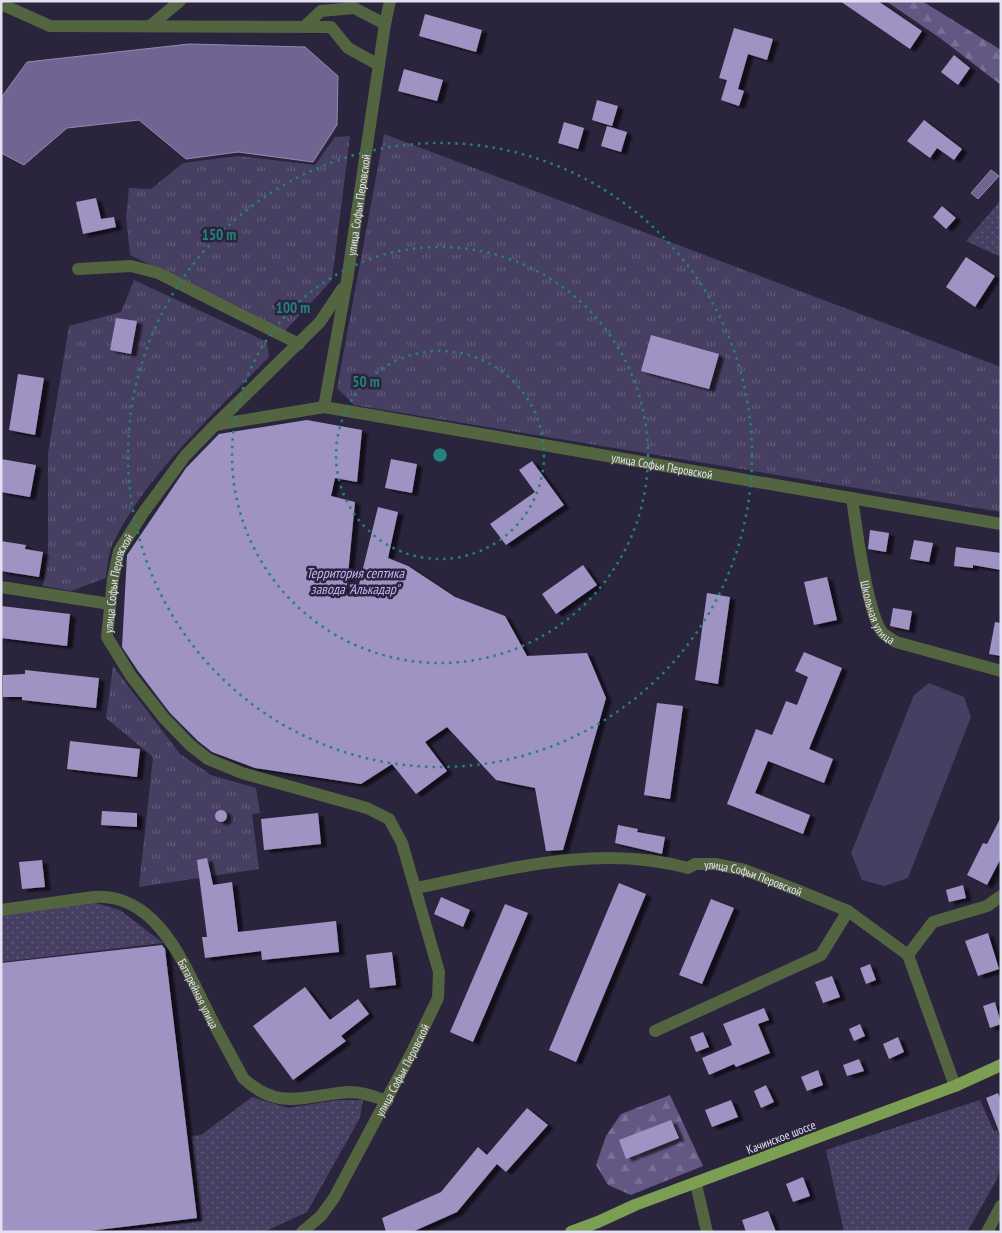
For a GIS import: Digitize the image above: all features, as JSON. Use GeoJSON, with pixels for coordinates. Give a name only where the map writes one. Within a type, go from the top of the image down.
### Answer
{"type":"FeatureCollection","features":[{"type":"Feature","properties":{"kind":"main road","name":"Качинское шоссе"},"geometry":{"type":"LineString","coordinates":[[574,1231],[955,1086],[1001,1065]]}},
{"type":"Feature","properties":{"kind":"street"},"geometry":{"type":"LineString","coordinates":[[1,3],[5,1]]}},
{"type":"Feature","properties":{"kind":"street"},"geometry":{"type":"LineString","coordinates":[[150,26],[180,1]]}},
{"type":"Feature","properties":{"kind":"street","name":"улица Софьи Перовской"},"geometry":{"type":"LineString","coordinates":[[324,408],[347,280],[390,1]]}},
{"type":"Feature","properties":{"kind":"street"},"geometry":{"type":"LineString","coordinates":[[1,3],[50,26],[331,27],[348,48],[379,65]]}},
{"type":"Feature","properties":{"kind":"street"},"geometry":{"type":"LineString","coordinates":[[304,27],[321,11],[354,8],[385,24]]}},
{"type":"Feature","properties":{"kind":"street"},"geometry":{"type":"LineString","coordinates":[[78,269],[131,266],[158,273],[299,344]]}},
{"type":"Feature","properties":{"kind":"street"},"geometry":{"type":"LineString","coordinates":[[215,425],[299,344],[333,305],[347,280]]}},
{"type":"Feature","properties":{"kind":"street","name":"улица Софьи Перовской"},"geometry":{"type":"LineString","coordinates":[[302,1232],[322,1216],[334,1198],[387,1101],[438,998],[439,972],[402,843],[388,819],[367,808],[242,773],[208,759],[190,745],[164,718],[131,676],[107,636],[110,604],[120,551],[142,512],[171,473],[215,425],[324,408],[1001,524]]}},
{"type":"Feature","properties":{"kind":"street","name":"Школьная улица"},"geometry":{"type":"LineString","coordinates":[[852,498],[860,553],[874,617],[882,633],[896,642],[1001,671]]}},
{"type":"Feature","properties":{"kind":"street"},"geometry":{"type":"LineString","coordinates":[[1,587],[110,604]]}},
{"type":"Feature","properties":{"kind":"street","name":"улица Софьи Перовской"},"geometry":{"type":"LineString","coordinates":[[416,888],[568,858],[612,857],[659,860],[688,868],[695,864],[715,864],[745,870],[848,911],[908,955]]}},
{"type":"Feature","properties":{"kind":"street","name":"Батарейная улица"},"geometry":{"type":"LineString","coordinates":[[1,910],[107,896],[128,901],[160,929],[184,962],[243,1078],[256,1090],[285,1100],[302,1100],[350,1092],[366,1094],[387,1101]]}},
{"type":"Feature","properties":{"kind":"street"},"geometry":{"type":"LineString","coordinates":[[955,1086],[908,955],[933,922],[987,906],[1001,896]]}},
{"type":"Feature","properties":{"kind":"street"},"geometry":{"type":"LineString","coordinates":[[655,1031],[821,955],[848,911]]}},
{"type":"Feature","properties":{"kind":"street"},"geometry":{"type":"LineString","coordinates":[[696,1184],[707,1232]]}},
{"type":"Feature","properties":{"kind":"street"},"geometry":{"type":"LineString","coordinates":[[987,1232],[1001,1206]]}},
{"type":"Feature","properties":{"kind":"green space"},"geometry":{"type":"Polygon","coordinates":[[[886,1],[922,1],[1001,50],[1001,85],[940,38],[886,1]]]}},
{"type":"Feature","properties":{"kind":"green space"},"geometry":{"type":"Polygon","coordinates":[[[384,134],[1001,367],[1001,512],[354,405],[337,388],[384,134]]]}},
{"type":"Feature","properties":{"kind":"green space"},"geometry":{"type":"Polygon","coordinates":[[[350,136],[332,280],[284,332],[130,255],[126,218],[129,188],[151,189],[183,163],[238,156],[315,165],[335,137],[350,136]]]}},
{"type":"Feature","properties":{"kind":"green space"},"geometry":{"type":"Polygon","coordinates":[[[1001,200],[1001,257],[966,241],[1001,200]]]}},
{"type":"Feature","properties":{"kind":"green space"},"geometry":{"type":"Polygon","coordinates":[[[134,280],[267,342],[269,357],[204,423],[141,496],[111,548],[106,578],[71,591],[43,586],[48,552],[48,453],[69,326],[121,312],[134,280]]]}},
{"type":"Feature","properties":{"kind":"green space"},"geometry":{"type":"Polygon","coordinates":[[[113,666],[180,754],[211,775],[256,788],[260,813],[252,814],[259,869],[139,887],[153,757],[106,718],[113,666]]]}},
{"type":"Feature","properties":{"kind":"green space"},"geometry":{"type":"Polygon","coordinates":[[[929,683],[964,697],[971,717],[908,878],[884,886],[862,880],[851,853],[914,695],[929,683]]]}},
{"type":"Feature","properties":{"kind":"green space"},"geometry":{"type":"Polygon","coordinates":[[[89,901],[120,910],[163,943],[1,962],[1,914],[89,901]]]}},
{"type":"Feature","properties":{"kind":"green space"},"geometry":{"type":"Polygon","coordinates":[[[670,1095],[703,1166],[631,1195],[608,1185],[596,1165],[606,1136],[621,1114],[670,1095]]]}},
{"type":"Feature","properties":{"kind":"green space"},"geometry":{"type":"Polygon","coordinates":[[[252,1097],[288,1108],[337,1100],[363,1100],[360,1118],[307,1212],[264,1232],[105,1232],[201,1221],[191,1136],[201,1135],[252,1097]]]}},
{"type":"Feature","properties":{"kind":"green space"},"geometry":{"type":"Polygon","coordinates":[[[980,1100],[994,1131],[1001,1129],[1001,1167],[996,1181],[967,1232],[844,1232],[826,1150],[980,1100]]]}},
{"type":"Feature","properties":{"kind":"shaded area"},"geometry":{"type":"Polygon","coordinates":[[[189,44],[305,47],[338,76],[337,125],[313,162],[238,152],[186,159],[139,120],[67,128],[24,165],[1,153],[1,98],[27,62],[189,44]]]}},
{"type":"Feature","properties":{"kind":"shaded area"},"geometry":{"type":"Polygon","coordinates":[[[991,170],[999,176],[978,199],[971,193],[991,170]]]}},
{"type":"Feature","properties":{"kind":"building"},"geometry":{"type":"Polygon","coordinates":[[[840,1],[878,1],[922,31],[910,49],[840,1]]]}},
{"type":"Feature","properties":{"kind":"building"},"geometry":{"type":"Polygon","coordinates":[[[425,14],[482,30],[476,52],[419,36],[425,14]]]}},
{"type":"Feature","properties":{"kind":"building"},"geometry":{"type":"Polygon","coordinates":[[[734,28],[773,39],[767,60],[748,54],[738,89],[744,91],[739,106],[721,100],[727,80],[719,78],[734,28]]]}},
{"type":"Feature","properties":{"kind":"building"},"geometry":{"type":"Polygon","coordinates":[[[954,55],[970,68],[958,85],[941,72],[954,55]]]}},
{"type":"Feature","properties":{"kind":"building"},"geometry":{"type":"Polygon","coordinates":[[[404,69],[443,80],[437,101],[398,91],[404,69]]]}},
{"type":"Feature","properties":{"kind":"building"},"geometry":{"type":"Polygon","coordinates":[[[597,100],[618,106],[612,126],[592,120],[597,100]]]}},
{"type":"Feature","properties":{"kind":"building"},"geometry":{"type":"Polygon","coordinates":[[[924,120],[962,149],[954,160],[937,148],[930,158],[907,141],[924,120]]]}},
{"type":"Feature","properties":{"kind":"building"},"geometry":{"type":"Polygon","coordinates":[[[564,122],[584,128],[578,149],[558,143],[564,122]]]}},
{"type":"Feature","properties":{"kind":"building"},"geometry":{"type":"Polygon","coordinates":[[[607,126],[627,132],[621,152],[601,146],[607,126]]]}},
{"type":"Feature","properties":{"kind":"building"},"geometry":{"type":"Polygon","coordinates":[[[96,198],[101,219],[114,217],[116,227],[83,234],[76,202],[96,198]]]}},
{"type":"Feature","properties":{"kind":"building"},"geometry":{"type":"Polygon","coordinates":[[[942,206],[956,218],[946,229],[933,217],[942,206]]]}},
{"type":"Feature","properties":{"kind":"building"},"geometry":{"type":"Polygon","coordinates":[[[966,257],[995,276],[975,307],[946,287],[966,257]]]}},
{"type":"Feature","properties":{"kind":"building"},"geometry":{"type":"Polygon","coordinates":[[[116,318],[137,321],[131,354],[110,350],[116,318]]]}},
{"type":"Feature","properties":{"kind":"building"},"geometry":{"type":"Polygon","coordinates":[[[651,335],[719,354],[709,389],[641,371],[651,335]]]}},
{"type":"Feature","properties":{"kind":"building"},"geometry":{"type":"Polygon","coordinates":[[[18,374],[44,378],[35,435],[9,430],[18,374]]]}},
{"type":"Feature","properties":{"kind":"building"},"geometry":{"type":"Polygon","coordinates":[[[307,420],[362,430],[357,482],[335,478],[331,496],[355,502],[346,595],[356,597],[378,507],[398,512],[388,558],[408,566],[455,597],[505,616],[527,656],[587,653],[606,698],[563,850],[546,851],[535,788],[496,780],[447,727],[425,742],[447,771],[416,794],[392,764],[361,784],[255,768],[212,752],[198,741],[170,713],[122,647],[127,555],[186,468],[219,434],[307,420]]]}},
{"type":"Feature","properties":{"kind":"building"},"geometry":{"type":"Polygon","coordinates":[[[1,459],[36,465],[30,497],[1,492],[1,459]]]}},
{"type":"Feature","properties":{"kind":"building"},"geometry":{"type":"Polygon","coordinates":[[[391,459],[417,464],[412,493],[385,488],[391,459]]]}},
{"type":"Feature","properties":{"kind":"building"},"geometry":{"type":"Polygon","coordinates":[[[532,461],[564,505],[506,545],[490,524],[535,492],[519,470],[532,461]]]}},
{"type":"Feature","properties":{"kind":"building"},"geometry":{"type":"Polygon","coordinates":[[[870,530],[889,533],[886,552],[868,549],[870,530]]]}},
{"type":"Feature","properties":{"kind":"building"},"geometry":{"type":"Polygon","coordinates":[[[914,540],[933,543],[929,562],[910,559],[914,540]]]}},
{"type":"Feature","properties":{"kind":"building"},"geometry":{"type":"Polygon","coordinates":[[[1,541],[26,545],[25,549],[43,552],[39,577],[1,571],[1,541]]]}},
{"type":"Feature","properties":{"kind":"building"},"geometry":{"type":"Polygon","coordinates":[[[956,547],[1001,553],[1001,570],[973,565],[973,568],[954,566],[956,547]]]}},
{"type":"Feature","properties":{"kind":"building"},"geometry":{"type":"Polygon","coordinates":[[[583,565],[597,585],[556,614],[542,594],[583,565]]]}},
{"type":"Feature","properties":{"kind":"building"},"geometry":{"type":"Polygon","coordinates":[[[827,577],[837,620],[814,625],[804,582],[827,577]]]}},
{"type":"Feature","properties":{"kind":"building"},"geometry":{"type":"Polygon","coordinates":[[[707,593],[730,597],[718,684],[695,680],[707,593]]]}},
{"type":"Feature","properties":{"kind":"building"},"geometry":{"type":"Polygon","coordinates":[[[1,606],[70,614],[67,646],[1,638],[1,606]]]}},
{"type":"Feature","properties":{"kind":"building"},"geometry":{"type":"Polygon","coordinates":[[[893,608],[912,611],[909,630],[890,626],[893,608]]]}},
{"type":"Feature","properties":{"kind":"building"},"geometry":{"type":"Polygon","coordinates":[[[995,622],[1001,623],[1001,656],[989,654],[995,622]]]}},
{"type":"Feature","properties":{"kind":"building"},"geometry":{"type":"Polygon","coordinates":[[[804,652],[842,668],[809,749],[833,759],[824,783],[768,761],[755,793],[810,815],[803,834],[727,804],[756,729],[772,735],[786,701],[797,705],[808,677],[795,671],[804,652]]]}},
{"type":"Feature","properties":{"kind":"building"},"geometry":{"type":"Polygon","coordinates":[[[25,670],[99,678],[96,708],[22,700],[22,697],[3,697],[3,675],[25,674],[25,670]]]}},
{"type":"Feature","properties":{"kind":"building"},"geometry":{"type":"Polygon","coordinates":[[[657,703],[683,706],[670,799],[644,795],[657,703]]]}},
{"type":"Feature","properties":{"kind":"building"},"geometry":{"type":"Polygon","coordinates":[[[70,741],[140,749],[137,777],[67,769],[70,741]]]}},
{"type":"Feature","properties":{"kind":"building"},"geometry":{"type":"Polygon","coordinates":[[[223,810],[226,811],[226,821],[219,822],[216,821],[215,814],[216,811],[223,810]]]}},
{"type":"Feature","properties":{"kind":"building"},"geometry":{"type":"Polygon","coordinates":[[[102,811],[137,813],[137,827],[101,825],[102,811]]]}},
{"type":"Feature","properties":{"kind":"building"},"geometry":{"type":"Polygon","coordinates":[[[318,813],[321,844],[264,850],[261,819],[318,813]]]}},
{"type":"Feature","properties":{"kind":"building"},"geometry":{"type":"Polygon","coordinates":[[[1001,817],[1001,858],[987,885],[967,875],[983,843],[987,844],[1001,817]]]}},
{"type":"Feature","properties":{"kind":"building"},"geometry":{"type":"Polygon","coordinates":[[[618,825],[638,829],[637,832],[665,837],[662,854],[615,843],[618,825]]]}},
{"type":"Feature","properties":{"kind":"building"},"geometry":{"type":"Polygon","coordinates":[[[207,858],[213,885],[232,882],[238,932],[336,921],[339,952],[262,960],[261,951],[205,958],[202,937],[207,937],[197,860],[207,858]]]}},
{"type":"Feature","properties":{"kind":"building"},"geometry":{"type":"Polygon","coordinates":[[[42,860],[45,887],[22,889],[19,862],[42,860]]]}},
{"type":"Feature","properties":{"kind":"building"},"geometry":{"type":"Polygon","coordinates":[[[619,883],[646,894],[576,1062],[549,1050],[619,883]]]}},
{"type":"Feature","properties":{"kind":"building"},"geometry":{"type":"Polygon","coordinates":[[[963,885],[966,898],[949,902],[946,890],[963,885]]]}},
{"type":"Feature","properties":{"kind":"building"},"geometry":{"type":"Polygon","coordinates":[[[441,897],[470,910],[463,927],[434,914],[441,897]]]}},
{"type":"Feature","properties":{"kind":"building"},"geometry":{"type":"Polygon","coordinates":[[[711,899],[734,908],[702,984],[679,975],[711,899]]]}},
{"type":"Feature","properties":{"kind":"building"},"geometry":{"type":"Polygon","coordinates":[[[505,904],[528,913],[473,1042],[450,1032],[505,904]]]}},
{"type":"Feature","properties":{"kind":"building"},"geometry":{"type":"Polygon","coordinates":[[[988,933],[999,969],[978,976],[965,941],[988,933]]]}},
{"type":"Feature","properties":{"kind":"building"},"geometry":{"type":"Polygon","coordinates":[[[162,945],[165,949],[197,1218],[81,1232],[1,1232],[1,963],[162,945]]]}},
{"type":"Feature","properties":{"kind":"building"},"geometry":{"type":"Polygon","coordinates":[[[392,952],[396,985],[370,988],[366,955],[392,952]]]}},
{"type":"Feature","properties":{"kind":"building"},"geometry":{"type":"Polygon","coordinates":[[[870,964],[876,980],[866,984],[860,968],[870,964]]]}},
{"type":"Feature","properties":{"kind":"building"},"geometry":{"type":"Polygon","coordinates":[[[832,976],[840,997],[823,1003],[815,982],[832,976]]]}},
{"type":"Feature","properties":{"kind":"building"},"geometry":{"type":"Polygon","coordinates":[[[305,987],[330,1020],[358,999],[369,1014],[341,1036],[346,1041],[293,1080],[253,1026],[305,987]]]}},
{"type":"Feature","properties":{"kind":"building"},"geometry":{"type":"Polygon","coordinates":[[[995,1002],[1001,1024],[990,1028],[983,1006],[995,1002]]]}},
{"type":"Feature","properties":{"kind":"building"},"geometry":{"type":"Polygon","coordinates":[[[764,1008],[769,1020],[758,1024],[770,1053],[736,1067],[734,1064],[709,1075],[702,1058],[732,1045],[723,1024],[764,1008]]]}},
{"type":"Feature","properties":{"kind":"building"},"geometry":{"type":"Polygon","coordinates":[[[860,1024],[865,1036],[854,1041],[849,1029],[860,1024]]]}},
{"type":"Feature","properties":{"kind":"building"},"geometry":{"type":"Polygon","coordinates":[[[703,1032],[709,1047],[696,1052],[690,1037],[703,1032]]]}},
{"type":"Feature","properties":{"kind":"building"},"geometry":{"type":"Polygon","coordinates":[[[898,1037],[904,1052],[889,1059],[883,1044],[898,1037]]]}},
{"type":"Feature","properties":{"kind":"building"},"geometry":{"type":"Polygon","coordinates":[[[859,1059],[864,1071],[847,1076],[843,1065],[859,1059]]]}},
{"type":"Feature","properties":{"kind":"building"},"geometry":{"type":"Polygon","coordinates":[[[818,1070],[823,1085],[807,1091],[801,1077],[818,1070]]]}},
{"type":"Feature","properties":{"kind":"building"},"geometry":{"type":"Polygon","coordinates":[[[766,1085],[774,1102],[761,1108],[754,1091],[766,1085]]]}},
{"type":"Feature","properties":{"kind":"building"},"geometry":{"type":"Polygon","coordinates":[[[998,1093],[1001,1100],[1000,1134],[986,1098],[998,1093]]]}},
{"type":"Feature","properties":{"kind":"building"},"geometry":{"type":"Polygon","coordinates":[[[731,1100],[738,1117],[712,1127],[705,1110],[731,1100]]]}},
{"type":"Feature","properties":{"kind":"building"},"geometry":{"type":"Polygon","coordinates":[[[527,1108],[548,1125],[506,1172],[497,1164],[457,1212],[412,1232],[386,1232],[382,1218],[441,1192],[478,1147],[487,1155],[527,1108]]]}},
{"type":"Feature","properties":{"kind":"building"},"geometry":{"type":"Polygon","coordinates":[[[671,1120],[679,1138],[626,1159],[619,1140],[671,1120]]]}},
{"type":"Feature","properties":{"kind":"building"},"geometry":{"type":"Polygon","coordinates":[[[803,1177],[810,1196],[793,1202],[786,1184],[803,1177]]]}},
{"type":"Feature","properties":{"kind":"building"},"geometry":{"type":"Polygon","coordinates":[[[768,1211],[776,1232],[746,1232],[742,1220],[768,1211]]]}},
{"type":"Feature","properties":{"kind":"water label","name":"Территория септика завода \"Алькадар\""},"geometry":{"type":"Point","coordinates":[355,582]}}]}
